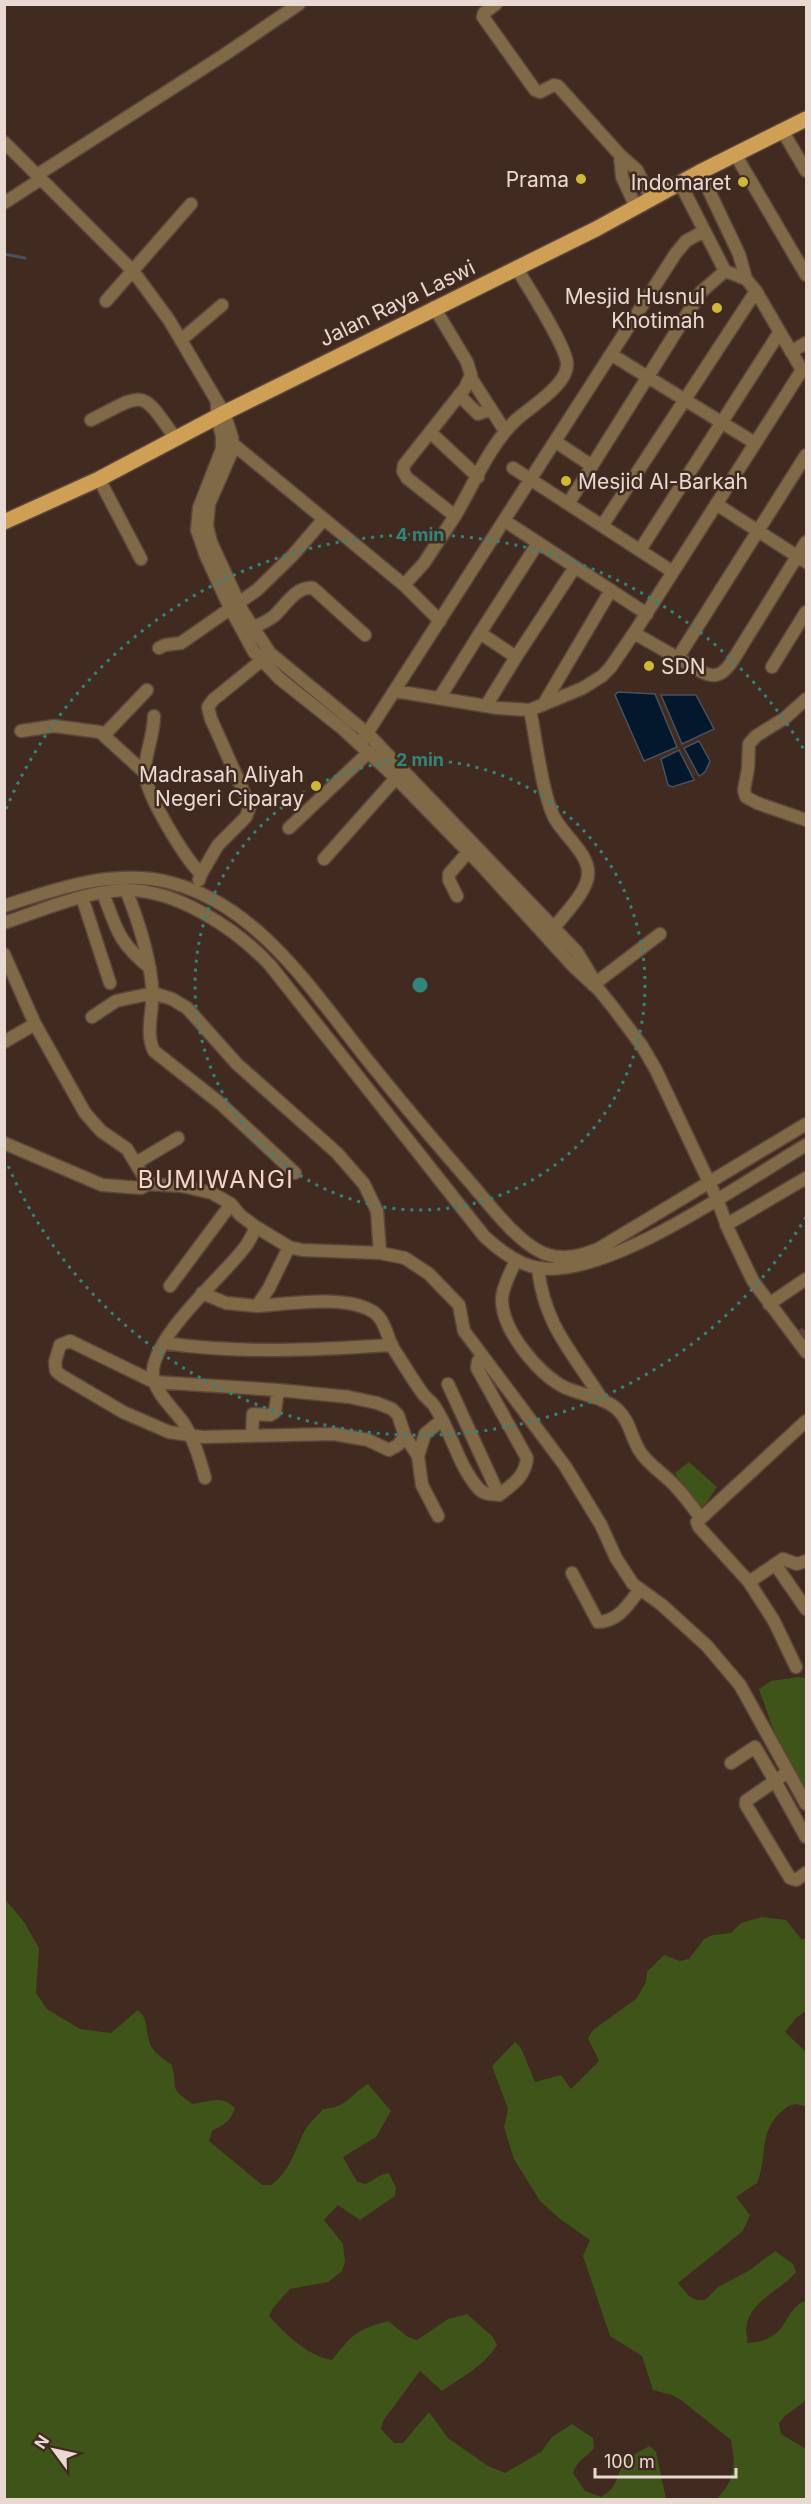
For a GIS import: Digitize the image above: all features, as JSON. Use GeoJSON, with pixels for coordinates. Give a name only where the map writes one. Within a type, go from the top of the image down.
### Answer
{"type":"FeatureCollection","features":[{"type":"Feature","properties":{"kind":"main road","name":"Jalan Raya Laswi"},"geometry":{"type":"LineString","coordinates":[[4,522],[99,479],[176,440],[219,411],[596,229],[700,172],[807,119]]}},
{"type":"Feature","properties":{"kind":"street"},"geometry":{"type":"LineString","coordinates":[[4,203],[39,177],[224,56],[298,4]]}},
{"type":"Feature","properties":{"kind":"street"},"geometry":{"type":"LineString","coordinates":[[496,4],[484,13],[484,19],[535,90],[540,92],[554,85],[558,86],[620,155],[637,170],[651,198]]}},
{"type":"Feature","properties":{"kind":"street"},"geometry":{"type":"LineString","coordinates":[[782,130],[807,171]]}},
{"type":"Feature","properties":{"kind":"street"},"geometry":{"type":"LineString","coordinates":[[4,142],[133,271],[155,300],[181,340],[219,411],[233,444],[404,585],[440,621]]}},
{"type":"Feature","properties":{"kind":"street"},"geometry":{"type":"LineString","coordinates":[[735,154],[807,275]]}},
{"type":"Feature","properties":{"kind":"street"},"geometry":{"type":"LineString","coordinates":[[620,155],[622,177],[636,207]]}},
{"type":"Feature","properties":{"kind":"street"},"geometry":{"type":"LineString","coordinates":[[395,691],[486,706],[530,710],[583,688],[602,676],[647,614],[754,444],[804,373],[756,291],[746,279],[739,254],[700,172]]}},
{"type":"Feature","properties":{"kind":"street"},"geometry":{"type":"LineString","coordinates":[[680,183],[725,271],[746,279]]}},
{"type":"Feature","properties":{"kind":"street"},"geometry":{"type":"LineString","coordinates":[[106,302],[191,204]]}},
{"type":"Feature","properties":{"kind":"street"},"geometry":{"type":"LineString","coordinates":[[290,828],[365,743],[395,691],[676,253],[686,241],[704,231]]}},
{"type":"Feature","properties":{"kind":"street"},"geometry":{"type":"LineString","coordinates":[[404,585],[429,557],[505,431],[551,391],[563,377],[567,367],[563,348],[516,267]]}},
{"type":"Feature","properties":{"kind":"street"},"geometry":{"type":"LineString","coordinates":[[568,504],[701,292],[725,271]]}},
{"type":"Feature","properties":{"kind":"street"},"geometry":{"type":"LineString","coordinates":[[602,526],[683,399],[756,291]]}},
{"type":"Feature","properties":{"kind":"street"},"geometry":{"type":"LineString","coordinates":[[181,340],[222,305]]}},
{"type":"Feature","properties":{"kind":"street"},"geometry":{"type":"LineString","coordinates":[[434,307],[467,362],[471,378],[505,431]]}},
{"type":"Feature","properties":{"kind":"street"},"geometry":{"type":"LineString","coordinates":[[640,550],[780,333]]}},
{"type":"Feature","properties":{"kind":"street"},"geometry":{"type":"LineString","coordinates":[[790,352],[807,343]]}},
{"type":"Feature","properties":{"kind":"street"},"geometry":{"type":"LineString","coordinates":[[612,355],[754,444]]}},
{"type":"Feature","properties":{"kind":"street"},"geometry":{"type":"LineString","coordinates":[[455,516],[410,480],[403,471],[405,461],[471,378]]}},
{"type":"Feature","properties":{"kind":"street"},"geometry":{"type":"LineString","coordinates":[[459,395],[478,414],[491,409]]}},
{"type":"Feature","properties":{"kind":"street"},"geometry":{"type":"LineString","coordinates":[[91,420],[131,400],[142,400],[152,405],[176,440]]}},
{"type":"Feature","properties":{"kind":"street"},"geometry":{"type":"LineString","coordinates":[[219,411],[222,448],[201,501],[196,524],[206,556],[265,657],[365,743],[551,932],[584,960],[596,985],[642,1046],[713,1191],[726,1225],[753,1281],[807,1352]]}},
{"type":"Feature","properties":{"kind":"street"},"geometry":{"type":"LineString","coordinates":[[430,432],[478,477]]}},
{"type":"Feature","properties":{"kind":"street"},"geometry":{"type":"LineString","coordinates":[[556,442],[592,466]]}},
{"type":"Feature","properties":{"kind":"street"},"geometry":{"type":"LineString","coordinates":[[233,444],[230,459],[209,504],[206,517],[211,542],[234,605],[253,628],[265,657]]}},
{"type":"Feature","properties":{"kind":"street"},"geometry":{"type":"LineString","coordinates":[[677,659],[807,455]]}},
{"type":"Feature","properties":{"kind":"street"},"geometry":{"type":"LineString","coordinates":[[513,468],[673,572]]}},
{"type":"Feature","properties":{"kind":"street"},"geometry":{"type":"LineString","coordinates":[[99,479],[141,559]]}},
{"type":"Feature","properties":{"kind":"street"},"geometry":{"type":"LineString","coordinates":[[716,504],[802,559]]}},
{"type":"Feature","properties":{"kind":"street"},"geometry":{"type":"LineString","coordinates":[[159,648],[181,643],[269,579],[323,520]]}},
{"type":"Feature","properties":{"kind":"street"},"geometry":{"type":"LineString","coordinates":[[505,521],[647,614]]}},
{"type":"Feature","properties":{"kind":"street"},"geometry":{"type":"LineString","coordinates":[[634,633],[708,675],[715,676],[723,673],[802,559],[807,542]]}},
{"type":"Feature","properties":{"kind":"street"},"geometry":{"type":"LineString","coordinates":[[440,697],[538,543]]}},
{"type":"Feature","properties":{"kind":"street"},"geometry":{"type":"LineString","coordinates":[[486,706],[575,567]]}},
{"type":"Feature","properties":{"kind":"street"},"geometry":{"type":"LineString","coordinates":[[253,628],[272,618],[300,590],[313,588],[365,635]]}},
{"type":"Feature","properties":{"kind":"street"},"geometry":{"type":"LineString","coordinates":[[543,705],[611,590]]}},
{"type":"Feature","properties":{"kind":"street"},"geometry":{"type":"LineString","coordinates":[[772,667],[807,612]]}},
{"type":"Feature","properties":{"kind":"street"},"geometry":{"type":"LineString","coordinates":[[480,633],[516,657]]}},
{"type":"Feature","properties":{"kind":"street"},"geometry":{"type":"LineString","coordinates":[[191,898],[201,874],[218,845],[246,817],[250,806],[211,719],[208,707],[213,700],[265,657]]}},
{"type":"Feature","properties":{"kind":"street"},"geometry":{"type":"LineString","coordinates":[[104,735],[147,690]]}},
{"type":"Feature","properties":{"kind":"street"},"geometry":{"type":"LineString","coordinates":[[805,816],[754,802],[746,797],[744,790],[748,769],[747,750],[751,741],[759,733],[785,718],[807,699]]}},
{"type":"Feature","properties":{"kind":"street"},"geometry":{"type":"LineString","coordinates":[[530,710],[552,814],[561,830],[584,859],[588,869],[586,884],[551,932]]}},
{"type":"Feature","properties":{"kind":"street"},"geometry":{"type":"LineString","coordinates":[[145,773],[154,716]]}},
{"type":"Feature","properties":{"kind":"street"},"geometry":{"type":"LineString","coordinates":[[21,731],[54,726],[100,732],[104,735],[145,773],[153,796],[180,848],[201,874]]}},
{"type":"Feature","properties":{"kind":"street"},"geometry":{"type":"LineString","coordinates":[[365,743],[468,852],[503,881]]}},
{"type":"Feature","properties":{"kind":"street"},"geometry":{"type":"LineString","coordinates":[[324,859],[396,778]]}},
{"type":"Feature","properties":{"kind":"street"},"geometry":{"type":"LineString","coordinates":[[457,896],[449,880],[449,874],[468,852]]}},
{"type":"Feature","properties":{"kind":"street"},"geometry":{"type":"LineString","coordinates":[[4,906],[73,885],[106,878],[148,879],[191,898],[208,915],[275,960],[316,996],[366,1073],[436,1159],[445,1186],[484,1236],[516,1260],[538,1268],[567,1268],[608,1257],[713,1191],[803,1139]]}},
{"type":"Feature","properties":{"kind":"street"},"geometry":{"type":"LineString","coordinates":[[4,922],[103,892],[126,890],[191,898]]}},
{"type":"Feature","properties":{"kind":"street"},"geometry":{"type":"LineString","coordinates":[[126,890],[150,968],[153,993],[149,1038],[154,1051],[221,1104],[295,1173]]}},
{"type":"Feature","properties":{"kind":"street"},"geometry":{"type":"LineString","coordinates":[[103,892],[121,939],[129,950],[150,968]]}},
{"type":"Feature","properties":{"kind":"street"},"geometry":{"type":"LineString","coordinates":[[82,897],[110,983]]}},
{"type":"Feature","properties":{"kind":"street"},"geometry":{"type":"LineString","coordinates":[[596,985],[660,934]]}},
{"type":"Feature","properties":{"kind":"street"},"geometry":{"type":"LineString","coordinates":[[4,954],[35,1024],[85,1113],[101,1131],[127,1149],[148,1184]]}},
{"type":"Feature","properties":{"kind":"street"},"geometry":{"type":"LineString","coordinates":[[275,960],[304,1006],[366,1073],[436,1159],[463,1175],[504,1221],[529,1244],[545,1254],[564,1258],[580,1256],[600,1248],[713,1191],[803,1139]]}},
{"type":"Feature","properties":{"kind":"street"},"geometry":{"type":"LineString","coordinates":[[92,1017],[116,1001],[153,993],[172,999],[187,1008],[237,1064],[352,1168],[364,1184],[377,1211],[380,1253]]}},
{"type":"Feature","properties":{"kind":"street"},"geometry":{"type":"LineString","coordinates":[[304,1006],[316,996]]}},
{"type":"Feature","properties":{"kind":"street"},"geometry":{"type":"LineString","coordinates":[[4,1042],[35,1024]]}},
{"type":"Feature","properties":{"kind":"street"},"geometry":{"type":"LineString","coordinates":[[136,1163],[178,1138]]}},
{"type":"Feature","properties":{"kind":"street"},"geometry":{"type":"LineString","coordinates":[[4,1143],[102,1185],[141,1188],[148,1184],[183,1186],[207,1192],[231,1204],[240,1215],[256,1227],[289,1247],[302,1250],[380,1253],[405,1258],[422,1268],[459,1305],[464,1331],[565,1466],[633,1584],[674,1616],[725,1665],[740,1685],[807,1804]]}},
{"type":"Feature","properties":{"kind":"street"},"geometry":{"type":"LineString","coordinates":[[445,1186],[463,1175]]}},
{"type":"Feature","properties":{"kind":"street"},"geometry":{"type":"LineString","coordinates":[[726,1225],[807,1178]]}},
{"type":"Feature","properties":{"kind":"street"},"geometry":{"type":"LineString","coordinates":[[170,1286],[231,1204]]}},
{"type":"Feature","properties":{"kind":"street"},"geometry":{"type":"LineString","coordinates":[[205,1478],[191,1437],[154,1382],[155,1363],[165,1343],[202,1293],[245,1247],[256,1227]]}},
{"type":"Feature","properties":{"kind":"street"},"geometry":{"type":"LineString","coordinates":[[257,1306],[269,1288],[289,1247]]}},
{"type":"Feature","properties":{"kind":"street"},"geometry":{"type":"LineString","coordinates":[[516,1260],[505,1284],[502,1300],[506,1318],[519,1342],[530,1359],[552,1380],[603,1401]]}},
{"type":"Feature","properties":{"kind":"street"},"geometry":{"type":"LineString","coordinates":[[538,1268],[544,1304],[570,1354],[603,1401],[623,1416],[641,1454],[675,1486],[700,1517]]}},
{"type":"Feature","properties":{"kind":"street"},"geometry":{"type":"LineString","coordinates":[[769,1304],[807,1280]]}},
{"type":"Feature","properties":{"kind":"street"},"geometry":{"type":"LineString","coordinates":[[202,1293],[225,1303],[257,1306],[332,1303],[364,1307],[379,1316],[392,1345],[442,1420],[456,1452],[478,1488],[485,1494],[499,1495],[519,1479],[526,1470],[527,1458],[477,1368],[478,1361],[483,1357]]}},
{"type":"Feature","properties":{"kind":"street"},"geometry":{"type":"LineString","coordinates":[[405,1436],[398,1445],[389,1450],[368,1440],[334,1434],[191,1437],[169,1432],[124,1413],[58,1373],[54,1367],[56,1356],[60,1345],[70,1341],[154,1382],[349,1397],[392,1409],[398,1415],[405,1436],[418,1456],[422,1485],[438,1516]]}},
{"type":"Feature","properties":{"kind":"street"},"geometry":{"type":"LineString","coordinates":[[165,1343],[201,1348],[257,1351],[392,1345]]}},
{"type":"Feature","properties":{"kind":"street"},"geometry":{"type":"LineString","coordinates":[[448,1384],[499,1495]]}},
{"type":"Feature","properties":{"kind":"street"},"geometry":{"type":"LineString","coordinates":[[252,1436],[253,1414],[273,1414],[277,1409],[278,1390]]}},
{"type":"Feature","properties":{"kind":"street"},"geometry":{"type":"LineString","coordinates":[[418,1456],[425,1434],[442,1420]]}},
{"type":"Feature","properties":{"kind":"street"},"geometry":{"type":"LineString","coordinates":[[796,1666],[774,1621],[748,1582],[697,1522],[807,1421]]}},
{"type":"Feature","properties":{"kind":"street"},"geometry":{"type":"LineString","coordinates":[[748,1582],[783,1559],[797,1564],[807,1561]]}},
{"type":"Feature","properties":{"kind":"street"},"geometry":{"type":"LineString","coordinates":[[775,1564],[807,1609]]}},
{"type":"Feature","properties":{"kind":"street"},"geometry":{"type":"LineString","coordinates":[[572,1574],[598,1622],[609,1621],[618,1616],[640,1589]]}},
{"type":"Feature","properties":{"kind":"street"},"geometry":{"type":"LineString","coordinates":[[731,1763],[755,1747],[807,1837]]}},
{"type":"Feature","properties":{"kind":"street"},"geometry":{"type":"LineString","coordinates":[[788,1773],[749,1798],[746,1805],[790,1878],[796,1880],[807,1872]]}},
{"type":"Feature","properties":{"kind":"green space"},"geometry":{"type":"Polygon","coordinates":[[[689,1462],[717,1487],[699,1510],[675,1473],[689,1462]]]}},
{"type":"Feature","properties":{"kind":"green space"},"geometry":{"type":"Polygon","coordinates":[[[806,1678],[806,1792],[777,1740],[759,1689],[771,1681],[806,1678]]]}},
{"type":"Feature","properties":{"kind":"green space"},"geometry":{"type":"Polygon","coordinates":[[[5,1899],[24,1922],[39,1948],[36,1993],[47,2009],[80,2029],[111,2033],[138,2010],[145,2021],[152,2048],[172,2065],[177,2091],[193,2104],[221,2100],[235,2108],[223,2125],[212,2131],[209,2141],[262,2185],[271,2185],[282,2174],[291,2161],[305,2129],[323,2109],[344,2103],[368,2084],[391,2111],[376,2137],[343,2157],[357,2182],[366,2184],[389,2173],[396,2188],[395,2196],[360,2220],[338,2205],[324,2220],[343,2244],[345,2262],[342,2271],[328,2282],[290,2289],[269,2316],[306,2349],[332,2360],[355,2334],[388,2321],[408,2337],[417,2340],[448,2319],[467,2314],[493,2337],[497,2345],[486,2359],[442,2391],[420,2371],[383,2421],[381,2429],[394,2443],[403,2443],[429,2412],[448,2438],[488,2466],[505,2473],[541,2452],[552,2437],[572,2424],[593,2438],[594,2448],[573,2473],[585,2491],[601,2497],[607,2493],[612,2488],[625,2462],[650,2446],[656,2452],[666,2499],[5,2499],[5,1899]]]}},
{"type":"Feature","properties":{"kind":"green space"},"geometry":{"type":"Polygon","coordinates":[[[762,1917],[786,1920],[802,1940],[806,1937],[806,2011],[796,2018],[785,2032],[806,2052],[806,2107],[796,2104],[787,2107],[769,2128],[757,2183],[736,2197],[750,2215],[743,2231],[678,2283],[689,2296],[696,2300],[705,2300],[718,2287],[750,2270],[775,2251],[793,2264],[796,2272],[759,2303],[748,2319],[746,2331],[747,2343],[771,2337],[779,2331],[793,2310],[806,2301],[806,2399],[779,2423],[781,2434],[806,2449],[806,2499],[717,2499],[733,2472],[731,2440],[681,2400],[653,2390],[642,2356],[610,2336],[583,2256],[590,2240],[560,2219],[540,2201],[514,2159],[504,2127],[508,2109],[492,2066],[515,2042],[521,2048],[535,2082],[561,2075],[571,2089],[599,2061],[588,2038],[593,2030],[636,1999],[646,1982],[647,1972],[664,1955],[680,1961],[689,1959],[704,1939],[713,1935],[731,1933],[741,1923],[762,1917]]]}},
{"type":"Feature","properties":{"kind":"water"},"geometry":{"type":"Polygon","coordinates":[[[618,692],[655,694],[677,747],[644,761],[615,695],[618,692]]]}},
{"type":"Feature","properties":{"kind":"water"},"geometry":{"type":"Polygon","coordinates":[[[661,695],[696,695],[714,729],[682,744],[661,695]]]}},
{"type":"Feature","properties":{"kind":"water"},"geometry":{"type":"Polygon","coordinates":[[[699,741],[710,761],[705,772],[699,776],[684,748],[699,741]]]}},
{"type":"Feature","properties":{"kind":"water"},"geometry":{"type":"Polygon","coordinates":[[[679,750],[694,780],[672,787],[668,785],[661,759],[679,750]]]}},
{"type":"Feature","properties":{"kind":"waterway"},"geometry":{"type":"LineString","coordinates":[[4,254],[25,258]]}},
{"type":"Feature","properties":{"kind":"tunnel"},"geometry":{"type":"LineString","coordinates":[[797,1339],[806,1332]]}},
{"type":"Feature","properties":{"kind":"place","name":"Prama"},"geometry":{"type":"Point","coordinates":[581,179]}},
{"type":"Feature","properties":{"kind":"place","name":"Indomaret"},"geometry":{"type":"Point","coordinates":[743,182]}},
{"type":"Feature","properties":{"kind":"place","name":"Mesjid Husnul Khotimah"},"geometry":{"type":"Point","coordinates":[717,308]}},
{"type":"Feature","properties":{"kind":"place","name":"Mesjid Al-Barkah"},"geometry":{"type":"Point","coordinates":[566,481]}},
{"type":"Feature","properties":{"kind":"place","name":"SDN"},"geometry":{"type":"Point","coordinates":[649,666]}},
{"type":"Feature","properties":{"kind":"place","name":"Madrasah Aliyah Negeri Ciparay"},"geometry":{"type":"Point","coordinates":[316,786]}},
{"type":"Feature","properties":{"kind":"district","name":"BUMIWANGI"},"geometry":{"type":"Point","coordinates":[216,1179]}}]}
